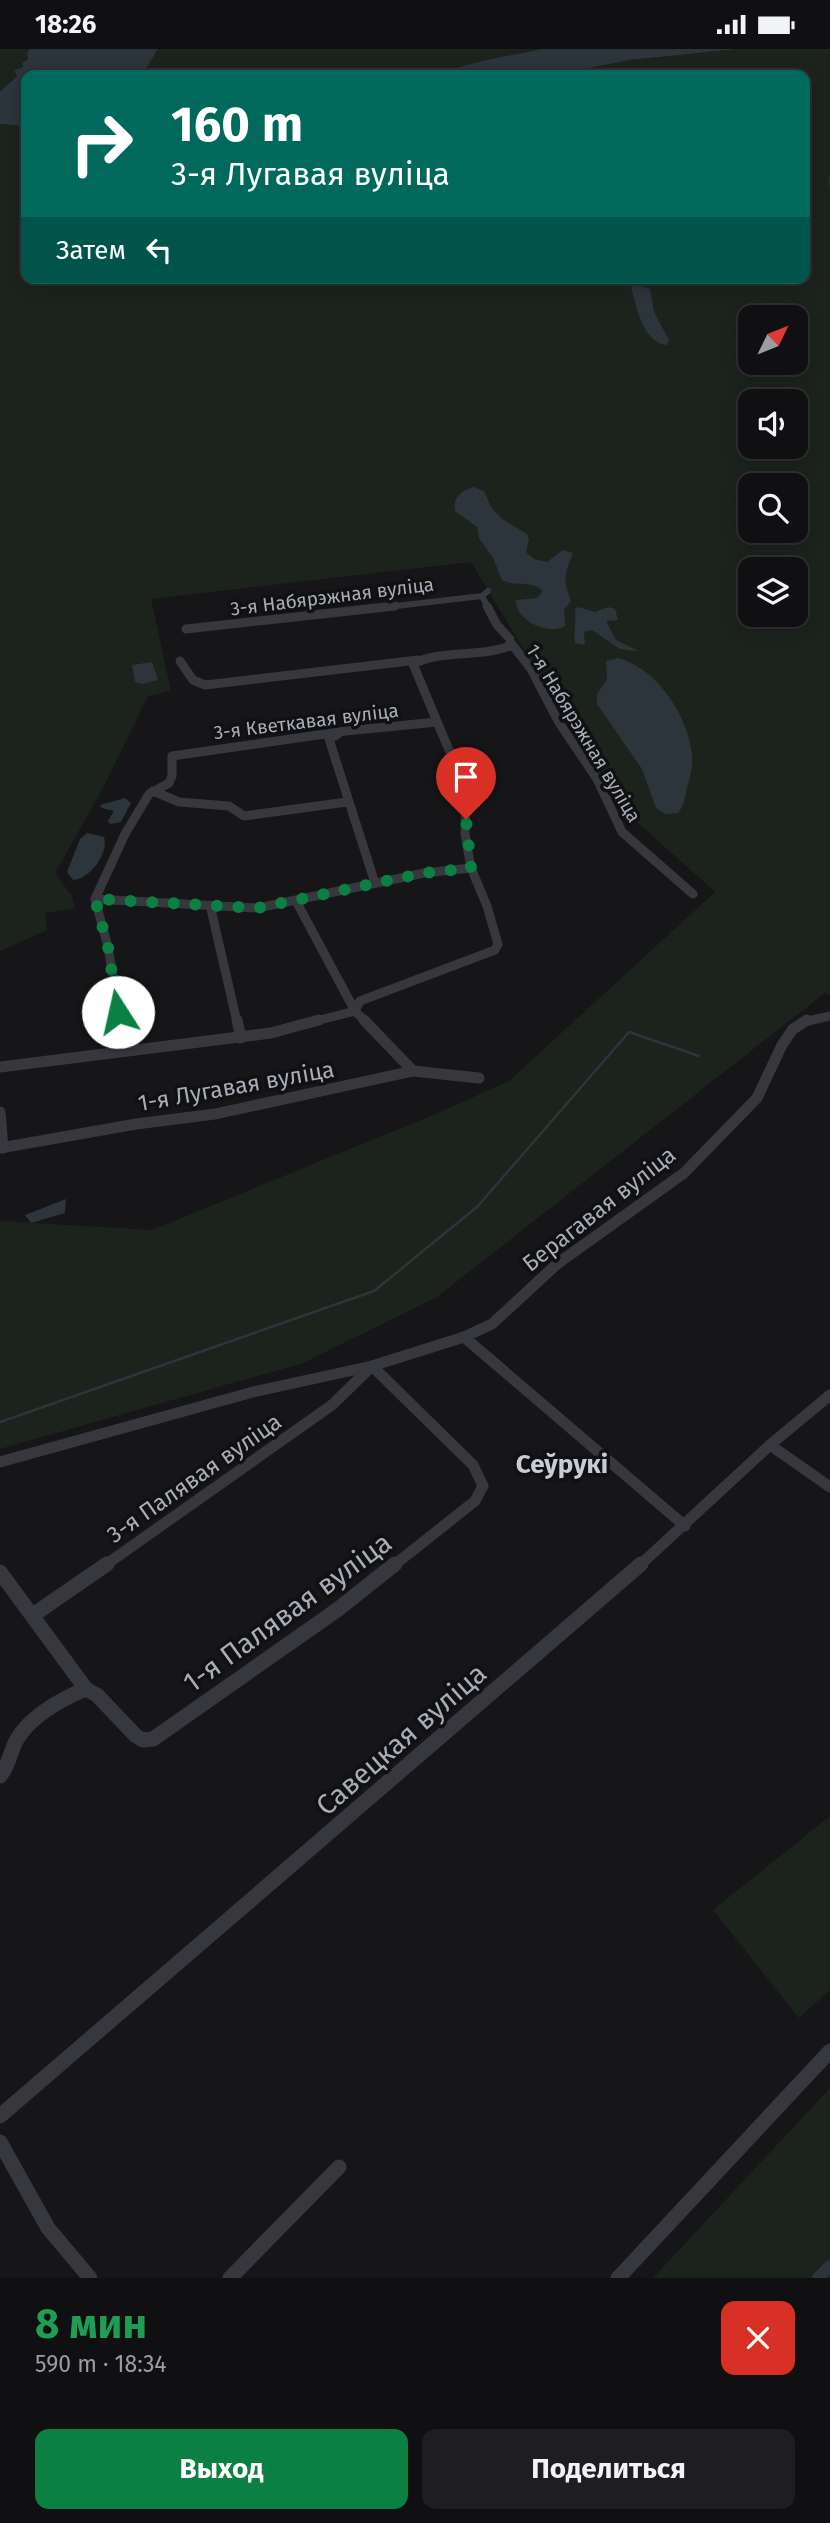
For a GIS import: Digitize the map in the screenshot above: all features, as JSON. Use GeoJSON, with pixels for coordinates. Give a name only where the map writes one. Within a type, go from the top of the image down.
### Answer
{"type":"FeatureCollection","features":[{"type":"Feature","properties":{"kind":"street","name":"3-я Набярэжная вуліца"},"geometry":{"type":"LineString","coordinates":[[186,629],[485,593]]}},
{"type":"Feature","properties":{"kind":"street","name":"1-я Набярэжная вуліца"},"geometry":{"type":"LineString","coordinates":[[485,593],[496,625],[531,670],[558,721],[597,779],[622,832],[693,894]]}},
{"type":"Feature","properties":{"kind":"street"},"geometry":{"type":"LineString","coordinates":[[180,661],[190,678],[199,685],[205,685],[416,662],[505,649],[511,643]]}},
{"type":"Feature","properties":{"kind":"street"},"geometry":{"type":"LineString","coordinates":[[0,1067],[241,1038],[321,1022],[355,1011],[360,1001],[495,950],[498,944],[487,906],[471,868],[465,834],[466,803],[454,762],[416,662]]}},
{"type":"Feature","properties":{"kind":"street","name":"3-я Кветкавая вуліца"},"geometry":{"type":"LineString","coordinates":[[153,791],[169,783],[173,776],[170,758],[180,753],[437,722]]}},
{"type":"Feature","properties":{"kind":"street"},"geometry":{"type":"LineString","coordinates":[[346,731],[329,739],[375,883]]}},
{"type":"Feature","properties":{"kind":"street"},"geometry":{"type":"LineString","coordinates":[[121,1051],[122,1037],[108,947],[95,899],[125,834],[153,791],[179,802],[229,806],[244,816],[347,802]]}},
{"type":"Feature","properties":{"kind":"street"},"geometry":{"type":"LineString","coordinates":[[95,899],[258,908],[424,873],[471,868]]}},
{"type":"Feature","properties":{"kind":"street"},"geometry":{"type":"LineString","coordinates":[[296,901],[355,1011],[413,1071]]}},
{"type":"Feature","properties":{"kind":"street"},"geometry":{"type":"LineString","coordinates":[[210,905],[241,1038]]}},
{"type":"Feature","properties":{"kind":"street","name":"Берагавая вуліца"},"geometry":{"type":"LineString","coordinates":[[0,1462],[253,1392],[372,1366],[464,1337],[492,1324],[556,1264],[684,1173],[757,1098],[782,1045],[793,1029],[809,1019],[821,1015],[830,1016]]}},
{"type":"Feature","properties":{"kind":"street","name":"1-я Лугавая вуліца"},"geometry":{"type":"LineString","coordinates":[[1,1148],[136,1124],[215,1114],[413,1071],[479,1078]]}},
{"type":"Feature","properties":{"kind":"street"},"geometry":{"type":"LineString","coordinates":[[0,1112],[1,1148]]}},
{"type":"Feature","properties":{"kind":"street"},"geometry":{"type":"LineString","coordinates":[[464,1337],[685,1526]]}},
{"type":"Feature","properties":{"kind":"street","name":"3-я Палявая вуліца"},"geometry":{"type":"LineString","coordinates":[[33,1615],[192,1506],[332,1405],[372,1366]]}},
{"type":"Feature","properties":{"kind":"street","name":"1-я Палявая вуліца"},"geometry":{"type":"LineString","coordinates":[[86,1689],[97,1695],[136,1736],[143,1740],[153,1739],[337,1609],[475,1501],[483,1486],[472,1465],[372,1366]]}},
{"type":"Feature","properties":{"kind":"street","name":"Савецкая вуліца"},"geometry":{"type":"LineString","coordinates":[[0,2116],[685,1526],[771,1445],[830,1395]]}},
{"type":"Feature","properties":{"kind":"street"},"geometry":{"type":"LineString","coordinates":[[771,1445],[830,1487]]}},
{"type":"Feature","properties":{"kind":"street"},"geometry":{"type":"LineString","coordinates":[[0,1572],[86,1689],[72,1694],[28,1727],[16,1742],[11,1759],[0,1776]]}},
{"type":"Feature","properties":{"kind":"street"},"geometry":{"type":"LineString","coordinates":[[618,2278],[830,2051]]}},
{"type":"Feature","properties":{"kind":"street"},"geometry":{"type":"LineString","coordinates":[[0,2142],[48,2228],[90,2278]]}},
{"type":"Feature","properties":{"kind":"street"},"geometry":{"type":"LineString","coordinates":[[230,2278],[339,2167]]}},
{"type":"Feature","properties":{"kind":"shaded area"},"geometry":{"type":"Polygon","coordinates":[[[0,49],[30,49],[27,52],[28,59],[22,63],[23,67],[14,70],[17,76],[0,92],[0,49]]]}},
{"type":"Feature","properties":{"kind":"shaded area"},"geometry":{"type":"Polygon","coordinates":[[[30,49],[158,49],[145,70],[21,70],[21,126],[0,124],[0,92],[17,76],[14,70],[23,67],[22,63],[28,59],[27,52],[30,49]]]}},
{"type":"Feature","properties":{"kind":"shaded area"},"geometry":{"type":"Polygon","coordinates":[[[158,49],[542,49],[449,70],[144,70],[158,49]]]}},
{"type":"Feature","properties":{"kind":"shaded area"},"geometry":{"type":"Polygon","coordinates":[[[542,49],[737,49],[630,60],[579,70],[449,70],[542,49]]]}},
{"type":"Feature","properties":{"kind":"shaded area"},"geometry":{"type":"Polygon","coordinates":[[[737,49],[830,49],[830,995],[825,993],[437,1297],[303,1363],[0,1449],[0,1221],[152,1230],[438,1113],[509,1081],[715,892],[616,803],[471,562],[151,599],[171,691],[148,696],[103,788],[55,873],[72,896],[75,908],[45,913],[47,930],[0,951],[0,124],[21,126],[21,284],[810,284],[810,70],[579,70],[630,60],[737,49]]]}},
{"type":"Feature","properties":{"kind":"shaded area"},"geometry":{"type":"Polygon","coordinates":[[[634,284],[650,289],[654,312],[669,340],[667,345],[659,343],[646,331],[635,304],[631,287],[634,284]]]}},
{"type":"Feature","properties":{"kind":"shaded area"},"geometry":{"type":"Polygon","coordinates":[[[474,487],[484,491],[491,507],[502,519],[527,534],[529,539],[526,552],[534,559],[547,562],[563,550],[573,553],[566,576],[571,601],[564,610],[565,626],[558,629],[542,627],[521,614],[516,600],[537,598],[543,591],[533,585],[502,580],[493,558],[479,538],[477,527],[455,511],[455,502],[459,495],[474,487]]]}},
{"type":"Feature","properties":{"kind":"shaded area"},"geometry":{"type":"Polygon","coordinates":[[[578,607],[595,612],[608,607],[615,609],[618,620],[606,621],[616,640],[638,651],[620,649],[592,630],[584,632],[585,645],[575,643],[575,609],[578,607]]]}},
{"type":"Feature","properties":{"kind":"shaded area"},"geometry":{"type":"Polygon","coordinates":[[[618,658],[632,663],[658,683],[678,710],[685,726],[690,741],[692,764],[684,801],[678,813],[666,814],[656,808],[642,769],[597,704],[597,694],[607,679],[606,661],[618,658]]]}},
{"type":"Feature","properties":{"kind":"shaded area"},"geometry":{"type":"Polygon","coordinates":[[[152,662],[158,680],[142,684],[135,682],[132,665],[152,662]]]}},
{"type":"Feature","properties":{"kind":"shaded area"},"geometry":{"type":"Polygon","coordinates":[[[125,798],[131,803],[121,822],[110,824],[108,821],[114,811],[100,805],[125,798]]]}},
{"type":"Feature","properties":{"kind":"shaded area"},"geometry":{"type":"Polygon","coordinates":[[[87,833],[104,837],[104,850],[92,870],[73,880],[67,872],[80,839],[87,833]]]}},
{"type":"Feature","properties":{"kind":"shaded area"},"geometry":{"type":"Polygon","coordinates":[[[66,1199],[65,1213],[31,1223],[25,1215],[66,1199]]]}},
{"type":"Feature","properties":{"kind":"shaded area"},"geometry":{"type":"Polygon","coordinates":[[[830,1816],[830,1990],[799,2018],[713,1910],[830,1816]]]}},
{"type":"Feature","properties":{"kind":"shaded area"},"geometry":{"type":"Polygon","coordinates":[[[830,2088],[830,2278],[653,2278],[830,2088]]]}},
{"type":"Feature","properties":{"kind":"waterway"},"geometry":{"type":"LineString","coordinates":[[830,178],[830,185]]}},
{"type":"Feature","properties":{"kind":"waterway"},"geometry":{"type":"LineString","coordinates":[[0,1422],[374,1291],[477,1207],[629,1032],[699,1056]]}},
{"type":"Feature","properties":{"kind":"waterway"},"geometry":{"type":"LineString","coordinates":[[818,2278],[830,2266]]}},
{"type":"Feature","properties":{"kind":"district","name":"Сеўрукі"},"geometry":{"type":"Point","coordinates":[562,1464]}},
{"type":"Feature","properties":{"kind":"route"},"geometry":{"type":"LineString","coordinates":[[118,1012],[108,947],[95,899],[258,908],[424,873],[471,868],[465,834],[466,819]]}}]}
